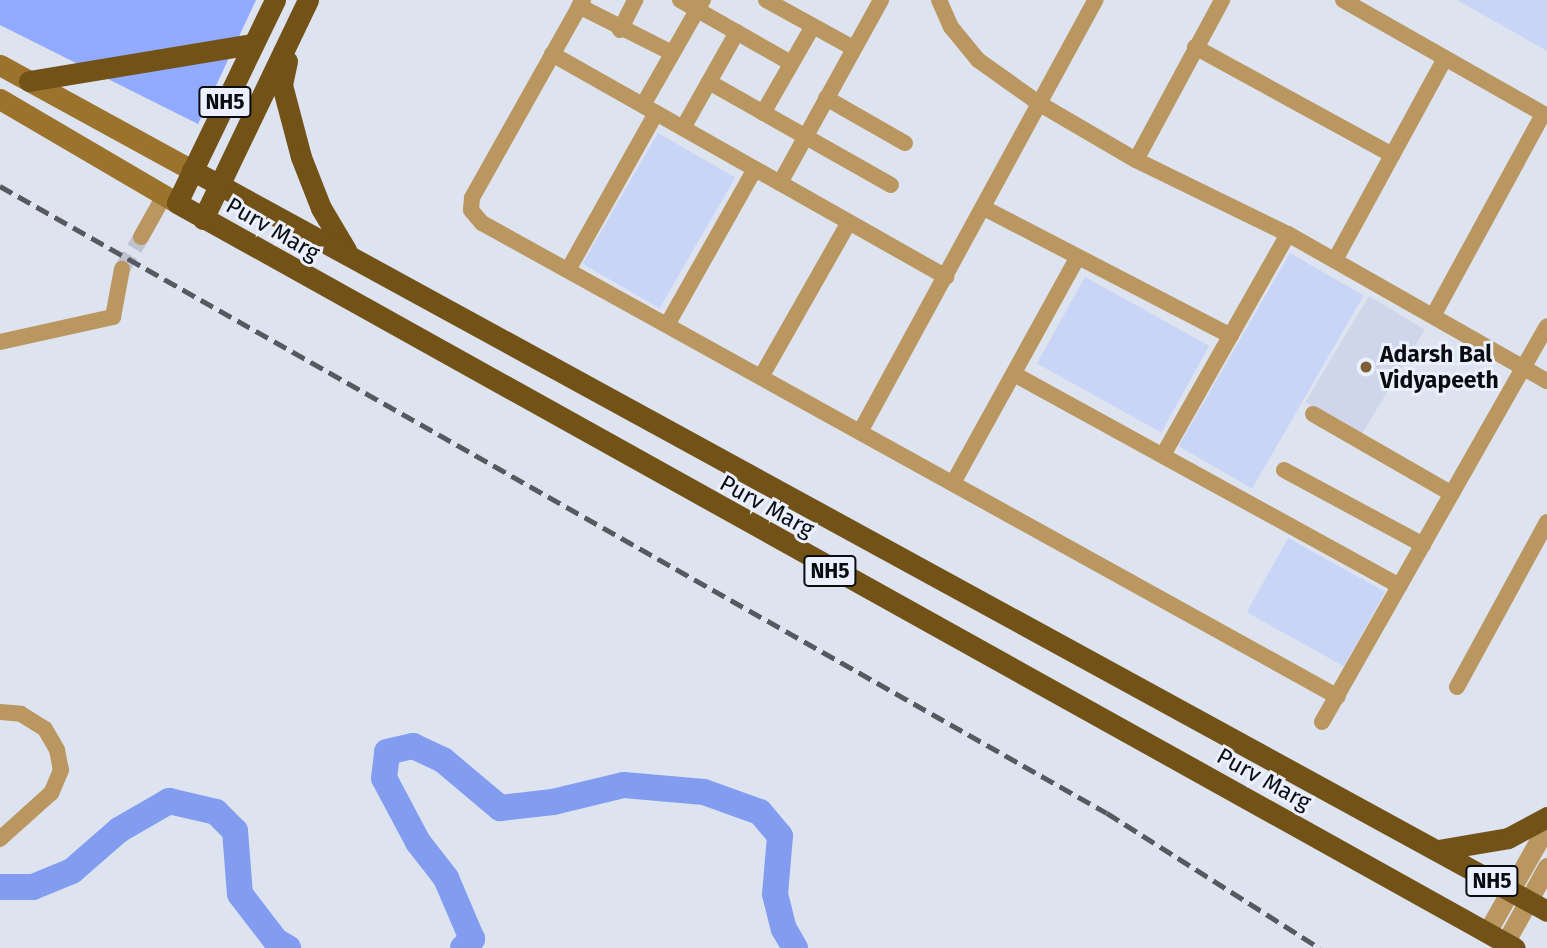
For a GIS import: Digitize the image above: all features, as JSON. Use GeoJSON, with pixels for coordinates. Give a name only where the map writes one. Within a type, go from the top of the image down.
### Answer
{"type":"FeatureCollection","features":[{"type":"Feature","properties":{"kind":"highway","name":"NH5"},"geometry":{"type":"LineString","coordinates":[[171,200],[192,170],[275,0]]}},
{"type":"Feature","properties":{"kind":"highway","name":"NH5"},"geometry":{"type":"LineString","coordinates":[[203,219],[308,0]]}},
{"type":"Feature","properties":{"kind":"highway"},"geometry":{"type":"LineString","coordinates":[[293,32],[282,85],[287,110],[321,208],[347,252]]}},
{"type":"Feature","properties":{"kind":"highway"},"geometry":{"type":"LineString","coordinates":[[29,81],[253,44]]}},
{"type":"Feature","properties":{"kind":"highway","name":"NH5"},"geometry":{"type":"LineString","coordinates":[[192,170],[220,184]]}},
{"type":"Feature","properties":{"kind":"highway","name":"Purv Marg"},"geometry":{"type":"LineString","coordinates":[[220,184],[1529,901]]}},
{"type":"Feature","properties":{"kind":"highway","name":"Purv Marg"},"geometry":{"type":"LineString","coordinates":[[171,200],[1502,941]]}},
{"type":"Feature","properties":{"kind":"highway"},"geometry":{"type":"LineString","coordinates":[[1438,850],[1508,838],[1547,817]]}},
{"type":"Feature","properties":{"kind":"main road"},"geometry":{"type":"LineString","coordinates":[[0,65],[192,170]]}},
{"type":"Feature","properties":{"kind":"main road","name":"Purv Marg"},"geometry":{"type":"LineString","coordinates":[[0,99],[171,200]]}},
{"type":"Feature","properties":{"kind":"street"},"geometry":{"type":"LineString","coordinates":[[620,30],[635,0]]}},
{"type":"Feature","properties":{"kind":"street"},"geometry":{"type":"LineString","coordinates":[[680,0],[700,5],[737,32],[792,63]]}},
{"type":"Feature","properties":{"kind":"street"},"geometry":{"type":"LineString","coordinates":[[766,0],[853,48]]}},
{"type":"Feature","properties":{"kind":"street"},"geometry":{"type":"LineString","coordinates":[[780,183],[881,0]]}},
{"type":"Feature","properties":{"kind":"street"},"geometry":{"type":"LineString","coordinates":[[939,0],[951,27],[978,60],[1041,104],[1136,160],[1288,234],[1547,381]]}},
{"type":"Feature","properties":{"kind":"street"},"geometry":{"type":"LineString","coordinates":[[860,432],[1096,0]]}},
{"type":"Feature","properties":{"kind":"street"},"geometry":{"type":"LineString","coordinates":[[1136,160],[1222,0]]}},
{"type":"Feature","properties":{"kind":"street"},"geometry":{"type":"LineString","coordinates":[[1343,0],[1545,115],[1433,316]]}},
{"type":"Feature","properties":{"kind":"street"},"geometry":{"type":"LineString","coordinates":[[672,53],[620,30],[581,3],[470,204],[482,223],[1338,697]]}},
{"type":"Feature","properties":{"kind":"street"},"geometry":{"type":"LineString","coordinates":[[568,270],[650,109],[672,53],[700,5]]}},
{"type":"Feature","properties":{"kind":"street"},"geometry":{"type":"LineString","coordinates":[[763,113],[813,26]]}},
{"type":"Feature","properties":{"kind":"street"},"geometry":{"type":"LineString","coordinates":[[683,128],[737,32]]}},
{"type":"Feature","properties":{"kind":"street"},"geometry":{"type":"LineString","coordinates":[[1195,47],[1392,155]]}},
{"type":"Feature","properties":{"kind":"street"},"geometry":{"type":"LineString","coordinates":[[552,54],[946,277]]}},
{"type":"Feature","properties":{"kind":"street"},"geometry":{"type":"LineString","coordinates":[[1335,260],[1445,58]]}},
{"type":"Feature","properties":{"kind":"street"},"geometry":{"type":"LineString","coordinates":[[709,82],[891,185]]}},
{"type":"Feature","properties":{"kind":"street"},"geometry":{"type":"LineString","coordinates":[[826,98],[905,143]]}},
{"type":"Feature","properties":{"kind":"street"},"geometry":{"type":"LineString","coordinates":[[667,325],[755,169]]}},
{"type":"Feature","properties":{"kind":"street"},"geometry":{"type":"LineString","coordinates":[[141,237],[171,200]]}},
{"type":"Feature","properties":{"kind":"street"},"geometry":{"type":"LineString","coordinates":[[984,208],[1231,336]]}},
{"type":"Feature","properties":{"kind":"street"},"geometry":{"type":"LineString","coordinates":[[761,377],[849,222]]}},
{"type":"Feature","properties":{"kind":"street"},"geometry":{"type":"LineString","coordinates":[[1163,455],[1288,234]]}},
{"type":"Feature","properties":{"kind":"street"},"geometry":{"type":"LineString","coordinates":[[953,483],[1078,257]]}},
{"type":"Feature","properties":{"kind":"street"},"geometry":{"type":"LineString","coordinates":[[0,342],[113,317],[122,269]]}},
{"type":"Feature","properties":{"kind":"street"},"geometry":{"type":"LineString","coordinates":[[1322,722],[1547,326]]}},
{"type":"Feature","properties":{"kind":"street"},"geometry":{"type":"LineString","coordinates":[[1014,374],[1400,586]]}},
{"type":"Feature","properties":{"kind":"street"},"geometry":{"type":"LineString","coordinates":[[1313,414],[1452,494]]}},
{"type":"Feature","properties":{"kind":"street"},"geometry":{"type":"LineString","coordinates":[[1283,470],[1423,545]]}},
{"type":"Feature","properties":{"kind":"street"},"geometry":{"type":"LineString","coordinates":[[1457,687],[1547,522]]}},
{"type":"Feature","properties":{"kind":"street"},"geometry":{"type":"LineString","coordinates":[[0,712],[21,713],[45,729],[57,750],[61,770],[51,793],[0,839]]}},
{"type":"Feature","properties":{"kind":"street"},"geometry":{"type":"LineString","coordinates":[[1529,901],[1547,826]]}},
{"type":"Feature","properties":{"kind":"street"},"geometry":{"type":"LineString","coordinates":[[1502,941],[1529,901],[1547,867]]}},
{"type":"Feature","properties":{"kind":"shaded area"},"geometry":{"type":"Polygon","coordinates":[[[0,0],[256,0],[198,124],[0,25],[0,0]]]}},
{"type":"Feature","properties":{"kind":"shaded area"},"geometry":{"type":"Polygon","coordinates":[[[1457,0],[1547,0],[1547,51],[1457,0]]]}},
{"type":"Feature","properties":{"kind":"shaded area"},"geometry":{"type":"Polygon","coordinates":[[[658,133],[735,178],[660,308],[582,264],[658,133]]]}},
{"type":"Feature","properties":{"kind":"shaded area"},"geometry":{"type":"Polygon","coordinates":[[[1290,253],[1364,296],[1252,489],[1178,446],[1290,253]]]}},
{"type":"Feature","properties":{"kind":"shaded area"},"geometry":{"type":"Polygon","coordinates":[[[1085,277],[1209,346],[1161,432],[1037,364],[1085,277]]]}},
{"type":"Feature","properties":{"kind":"shaded area","name":"Adarsh Bal Vidyapeeth"},"geometry":{"type":"Polygon","coordinates":[[[1369,296],[1425,329],[1361,436],[1305,402],[1369,296]]]}},
{"type":"Feature","properties":{"kind":"shaded area"},"geometry":{"type":"Polygon","coordinates":[[[1288,538],[1385,592],[1344,666],[1247,612],[1288,538]]]}},
{"type":"Feature","properties":{"kind":"waterway"},"geometry":{"type":"LineString","coordinates":[[463,948],[472,939],[446,878],[418,842],[384,778],[387,752],[413,746],[443,760],[500,808],[553,802],[624,785],[704,792],[760,812],[780,836],[775,894],[784,929],[795,948]]}},
{"type":"Feature","properties":{"kind":"waterway"},"geometry":{"type":"LineString","coordinates":[[0,887],[33,887],[72,871],[119,830],[169,801],[216,812],[235,831],[240,894],[276,941],[288,948]]}},
{"type":"Feature","properties":{"kind":"tunnel"},"geometry":{"type":"LineString","coordinates":[[122,269],[141,237]]}},
{"type":"Feature","properties":{"kind":"railway"},"geometry":{"type":"LineString","coordinates":[[0,186],[1107,813],[1320,948]]}},
{"type":"Feature","properties":{"kind":"place","name":"Adarsh Bal Vidyapeeth"},"geometry":{"type":"Point","coordinates":[1366,367]}}]}
